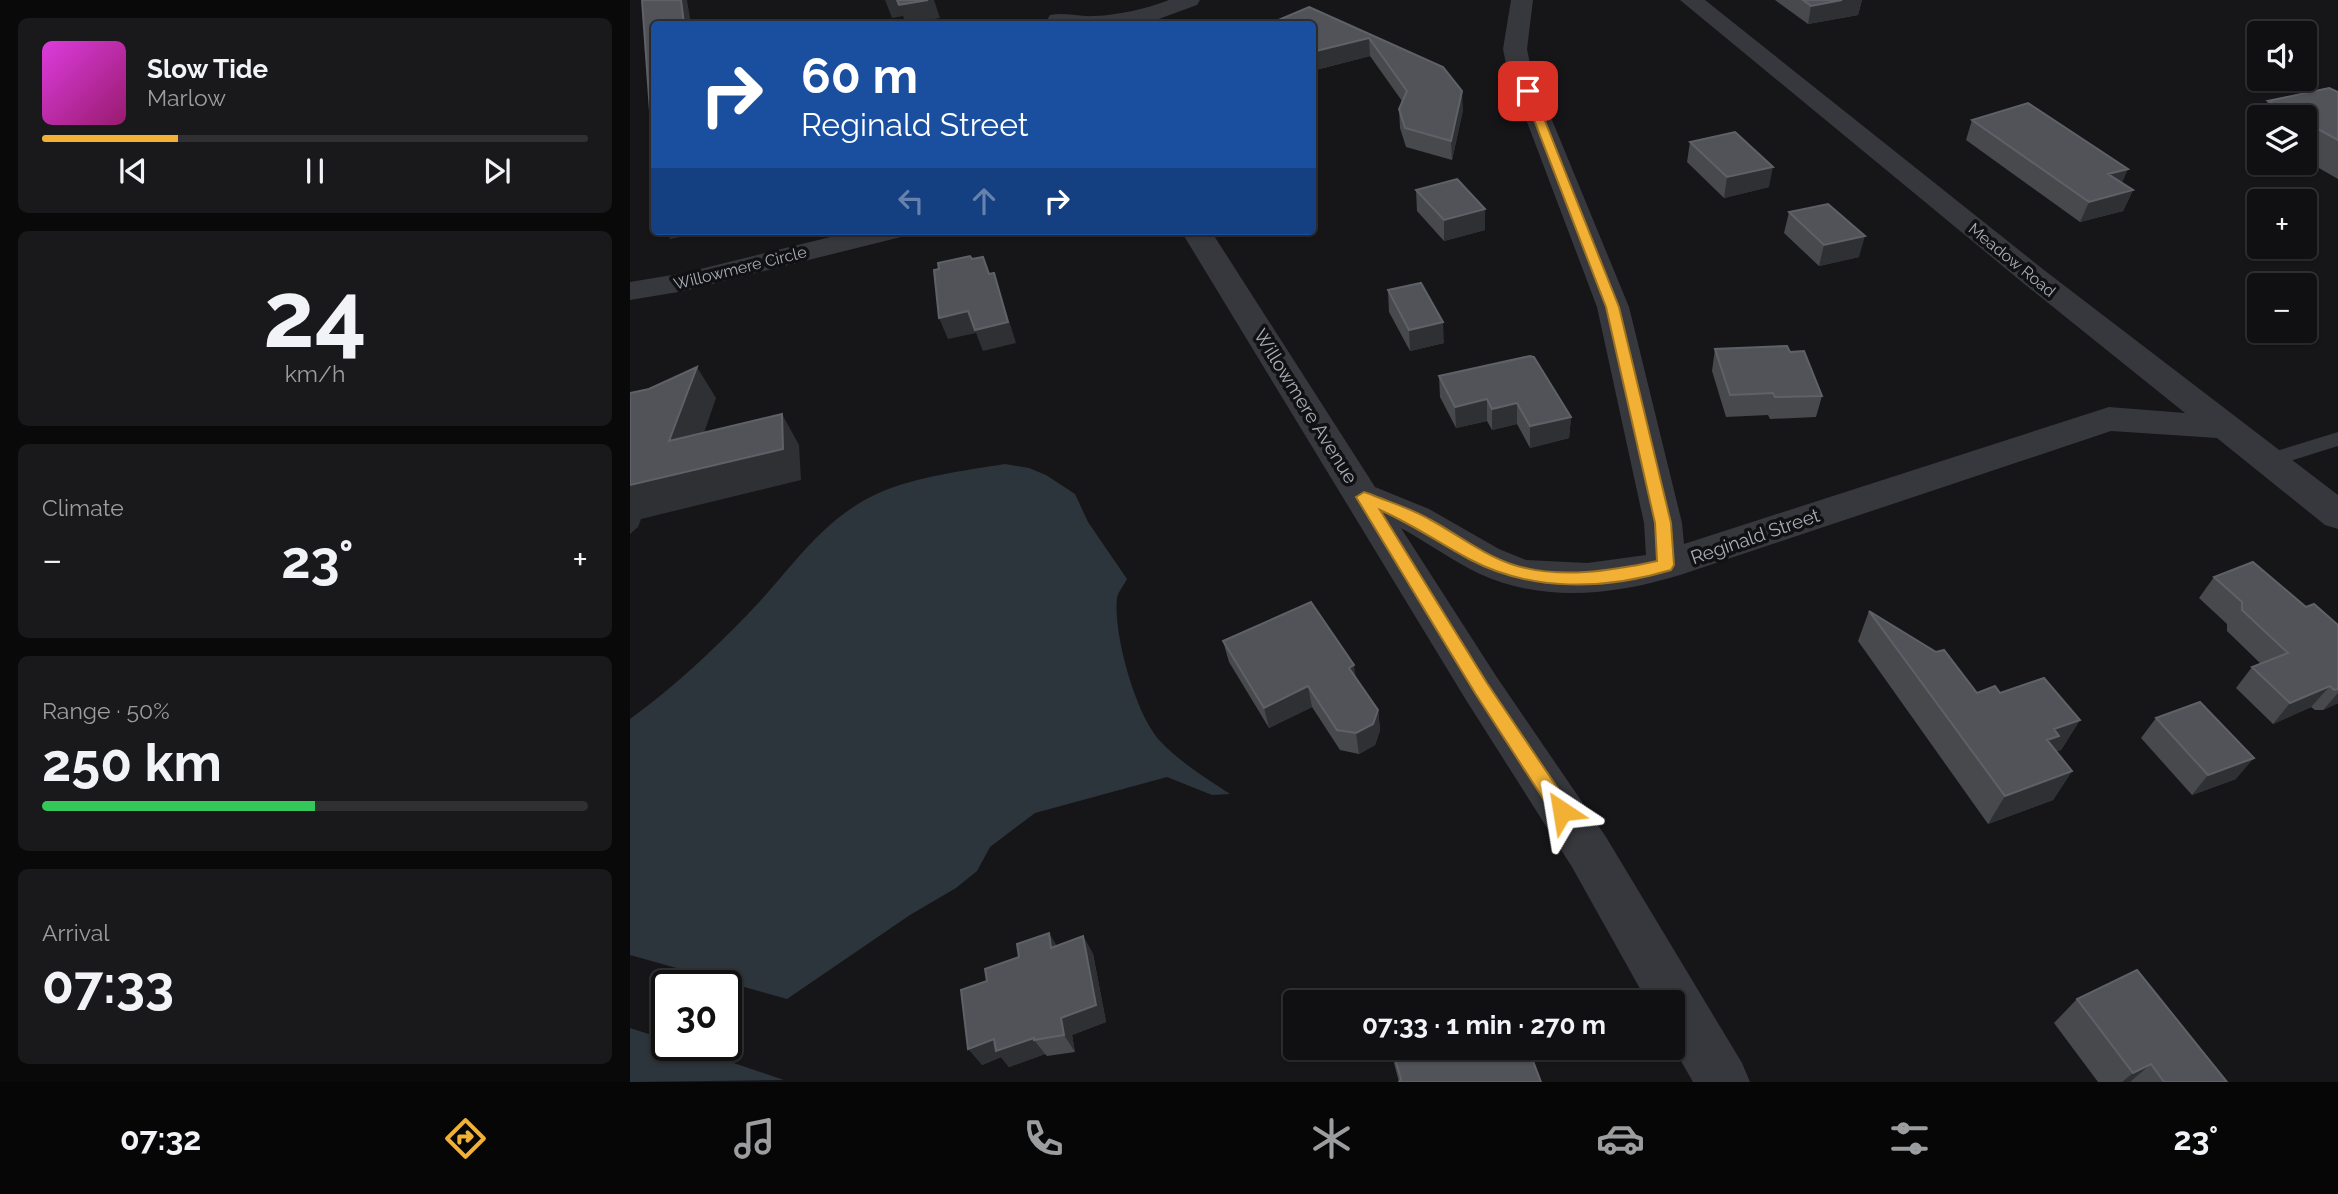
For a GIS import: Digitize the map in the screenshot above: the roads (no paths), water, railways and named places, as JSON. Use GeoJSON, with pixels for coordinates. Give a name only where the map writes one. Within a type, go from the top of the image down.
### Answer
{"type":"FeatureCollection","features":[{"type":"Feature","properties":{"kind":"street"},"geometry":{"type":"LineString","coordinates":[[1045,0],[1058,21]]}},
{"type":"Feature","properties":{"kind":"street"},"geometry":{"type":"LineString","coordinates":[[1136,20],[1189,0]]}},
{"type":"Feature","properties":{"kind":"street"},"geometry":{"type":"LineString","coordinates":[[1522,0],[1515,50],[1519,69],[1613,307],[1663,523],[1666,565]]}},
{"type":"Feature","properties":{"kind":"street","name":"Meadow Road"},"geometry":{"type":"LineString","coordinates":[[1691,0],[2155,373],[2338,515]]}},
{"type":"Feature","properties":{"kind":"street","name":"Willowmere Circle"},"geometry":{"type":"LineString","coordinates":[[630,291],[684,282],[875,235]]}},
{"type":"Feature","properties":{"kind":"street","name":"Willowmere Avenue"},"geometry":{"type":"LineString","coordinates":[[1199,235],[1481,688],[1588,852],[1723,1082]]}},
{"type":"Feature","properties":{"kind":"street","name":"Reginald Street"},"geometry":{"type":"LineString","coordinates":[[2109,419],[2155,373]]}},
{"type":"Feature","properties":{"kind":"street","name":"Reginald Street"},"geometry":{"type":"LineString","coordinates":[[1364,497],[1421,521],[1475,555],[1507,569],[1535,576],[1585,579],[1666,565],[2109,419],[2223,427]]}},
{"type":"Feature","properties":{"kind":"lane"},"geometry":{"type":"LineString","coordinates":[[2268,461],[2338,439]]}}]}
